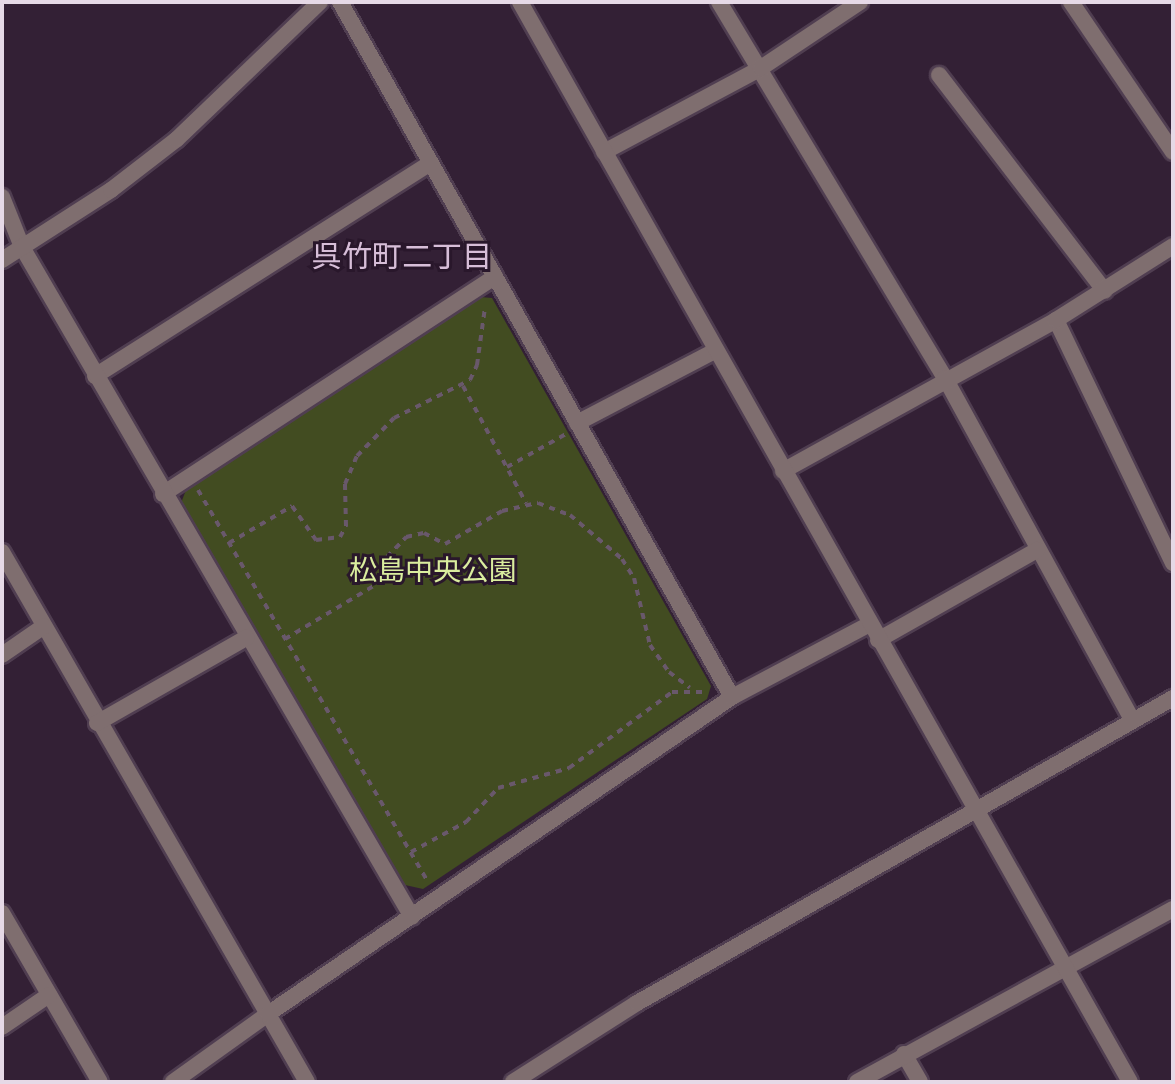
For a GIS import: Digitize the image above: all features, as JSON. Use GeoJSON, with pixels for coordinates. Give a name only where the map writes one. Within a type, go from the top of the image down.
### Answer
{"type":"FeatureCollection","features":[{"type":"Feature","properties":{"kind":"street"},"geometry":{"type":"LineString","coordinates":[[2,260],[111,190],[177,139],[320,2]]}},
{"type":"Feature","properties":{"kind":"street"},"geometry":{"type":"LineString","coordinates":[[340,2],[495,277],[573,428],[732,697]]}},
{"type":"Feature","properties":{"kind":"street"},"geometry":{"type":"LineString","coordinates":[[520,2],[1130,1082]]}},
{"type":"Feature","properties":{"kind":"street"},"geometry":{"type":"LineString","coordinates":[[719,2],[945,378],[1133,721]]}},
{"type":"Feature","properties":{"kind":"street"},"geometry":{"type":"LineString","coordinates":[[604,152],[761,68],[860,2]]}},
{"type":"Feature","properties":{"kind":"street"},"geometry":{"type":"LineString","coordinates":[[1071,2],[1173,152]]}},
{"type":"Feature","properties":{"kind":"street"},"geometry":{"type":"LineString","coordinates":[[939,75],[1105,291]]}},
{"type":"Feature","properties":{"kind":"street"},"geometry":{"type":"LineString","coordinates":[[95,376],[430,163]]}},
{"type":"Feature","properties":{"kind":"street"},"geometry":{"type":"LineString","coordinates":[[2,197],[22,247],[95,376],[412,917]]}},
{"type":"Feature","properties":{"kind":"street"},"geometry":{"type":"LineString","coordinates":[[783,471],[945,378],[1056,320],[1173,246]]}},
{"type":"Feature","properties":{"kind":"street"},"geometry":{"type":"LineString","coordinates":[[163,494],[495,277]]}},
{"type":"Feature","properties":{"kind":"street"},"geometry":{"type":"LineString","coordinates":[[1056,320],[1173,563]]}},
{"type":"Feature","properties":{"kind":"street"},"geometry":{"type":"LineString","coordinates":[[573,428],[715,351]]}},
{"type":"Feature","properties":{"kind":"street"},"geometry":{"type":"LineString","coordinates":[[878,640],[1037,550]]}},
{"type":"Feature","properties":{"kind":"street"},"geometry":{"type":"LineString","coordinates":[[2,552],[97,723],[307,1082]]}},
{"type":"Feature","properties":{"kind":"street"},"geometry":{"type":"LineString","coordinates":[[173,1082],[732,697],[870,624]]}},
{"type":"Feature","properties":{"kind":"street"},"geometry":{"type":"LineString","coordinates":[[2,655],[44,626]]}},
{"type":"Feature","properties":{"kind":"street"},"geometry":{"type":"LineString","coordinates":[[97,723],[246,638]]}},
{"type":"Feature","properties":{"kind":"street"},"geometry":{"type":"LineString","coordinates":[[513,1082],[637,1003],[1173,698]]}},
{"type":"Feature","properties":{"kind":"street"},"geometry":{"type":"LineString","coordinates":[[857,1082],[1173,909]]}},
{"type":"Feature","properties":{"kind":"street"},"geometry":{"type":"LineString","coordinates":[[2,913],[100,1082]]}},
{"type":"Feature","properties":{"kind":"street"},"geometry":{"type":"LineString","coordinates":[[2,1027],[49,995]]}},
{"type":"Feature","properties":{"kind":"street"},"geometry":{"type":"LineString","coordinates":[[904,1054],[920,1082]]}},
{"type":"Feature","properties":{"kind":"path"},"geometry":{"type":"LineString","coordinates":[[229,543],[292,506],[316,540],[340,537],[346,526],[345,484],[366,443],[415,405],[463,386],[477,365],[486,297]]}},
{"type":"Feature","properties":{"kind":"path"},"geometry":{"type":"LineString","coordinates":[[463,386],[526,503]]}},
{"type":"Feature","properties":{"kind":"path"},"geometry":{"type":"LineString","coordinates":[[507,467],[573,428]]}},
{"type":"Feature","properties":{"kind":"path"},"geometry":{"type":"LineString","coordinates":[[194,484],[429,885]]}},
{"type":"Feature","properties":{"kind":"path"},"geometry":{"type":"LineString","coordinates":[[285,639],[387,578],[387,557],[406,537],[424,533],[445,544],[526,503],[570,515],[622,559],[634,578],[650,645],[669,672],[690,688]]}},
{"type":"Feature","properties":{"kind":"path"},"geometry":{"type":"LineString","coordinates":[[411,852],[466,822],[498,788],[569,768],[672,692],[690,688],[709,692]]}},
{"type":"Feature","properties":{"kind":"green space","name":"松島中央公園"},"geometry":{"type":"Polygon","coordinates":[[[480,297],[492,298],[711,686],[707,699],[423,889],[405,885],[181,503],[186,490],[480,297]]]}},
{"type":"Feature","properties":{"kind":"district","name":"呉竹町二丁目"},"geometry":{"type":"Point","coordinates":[402,255]}}]}
